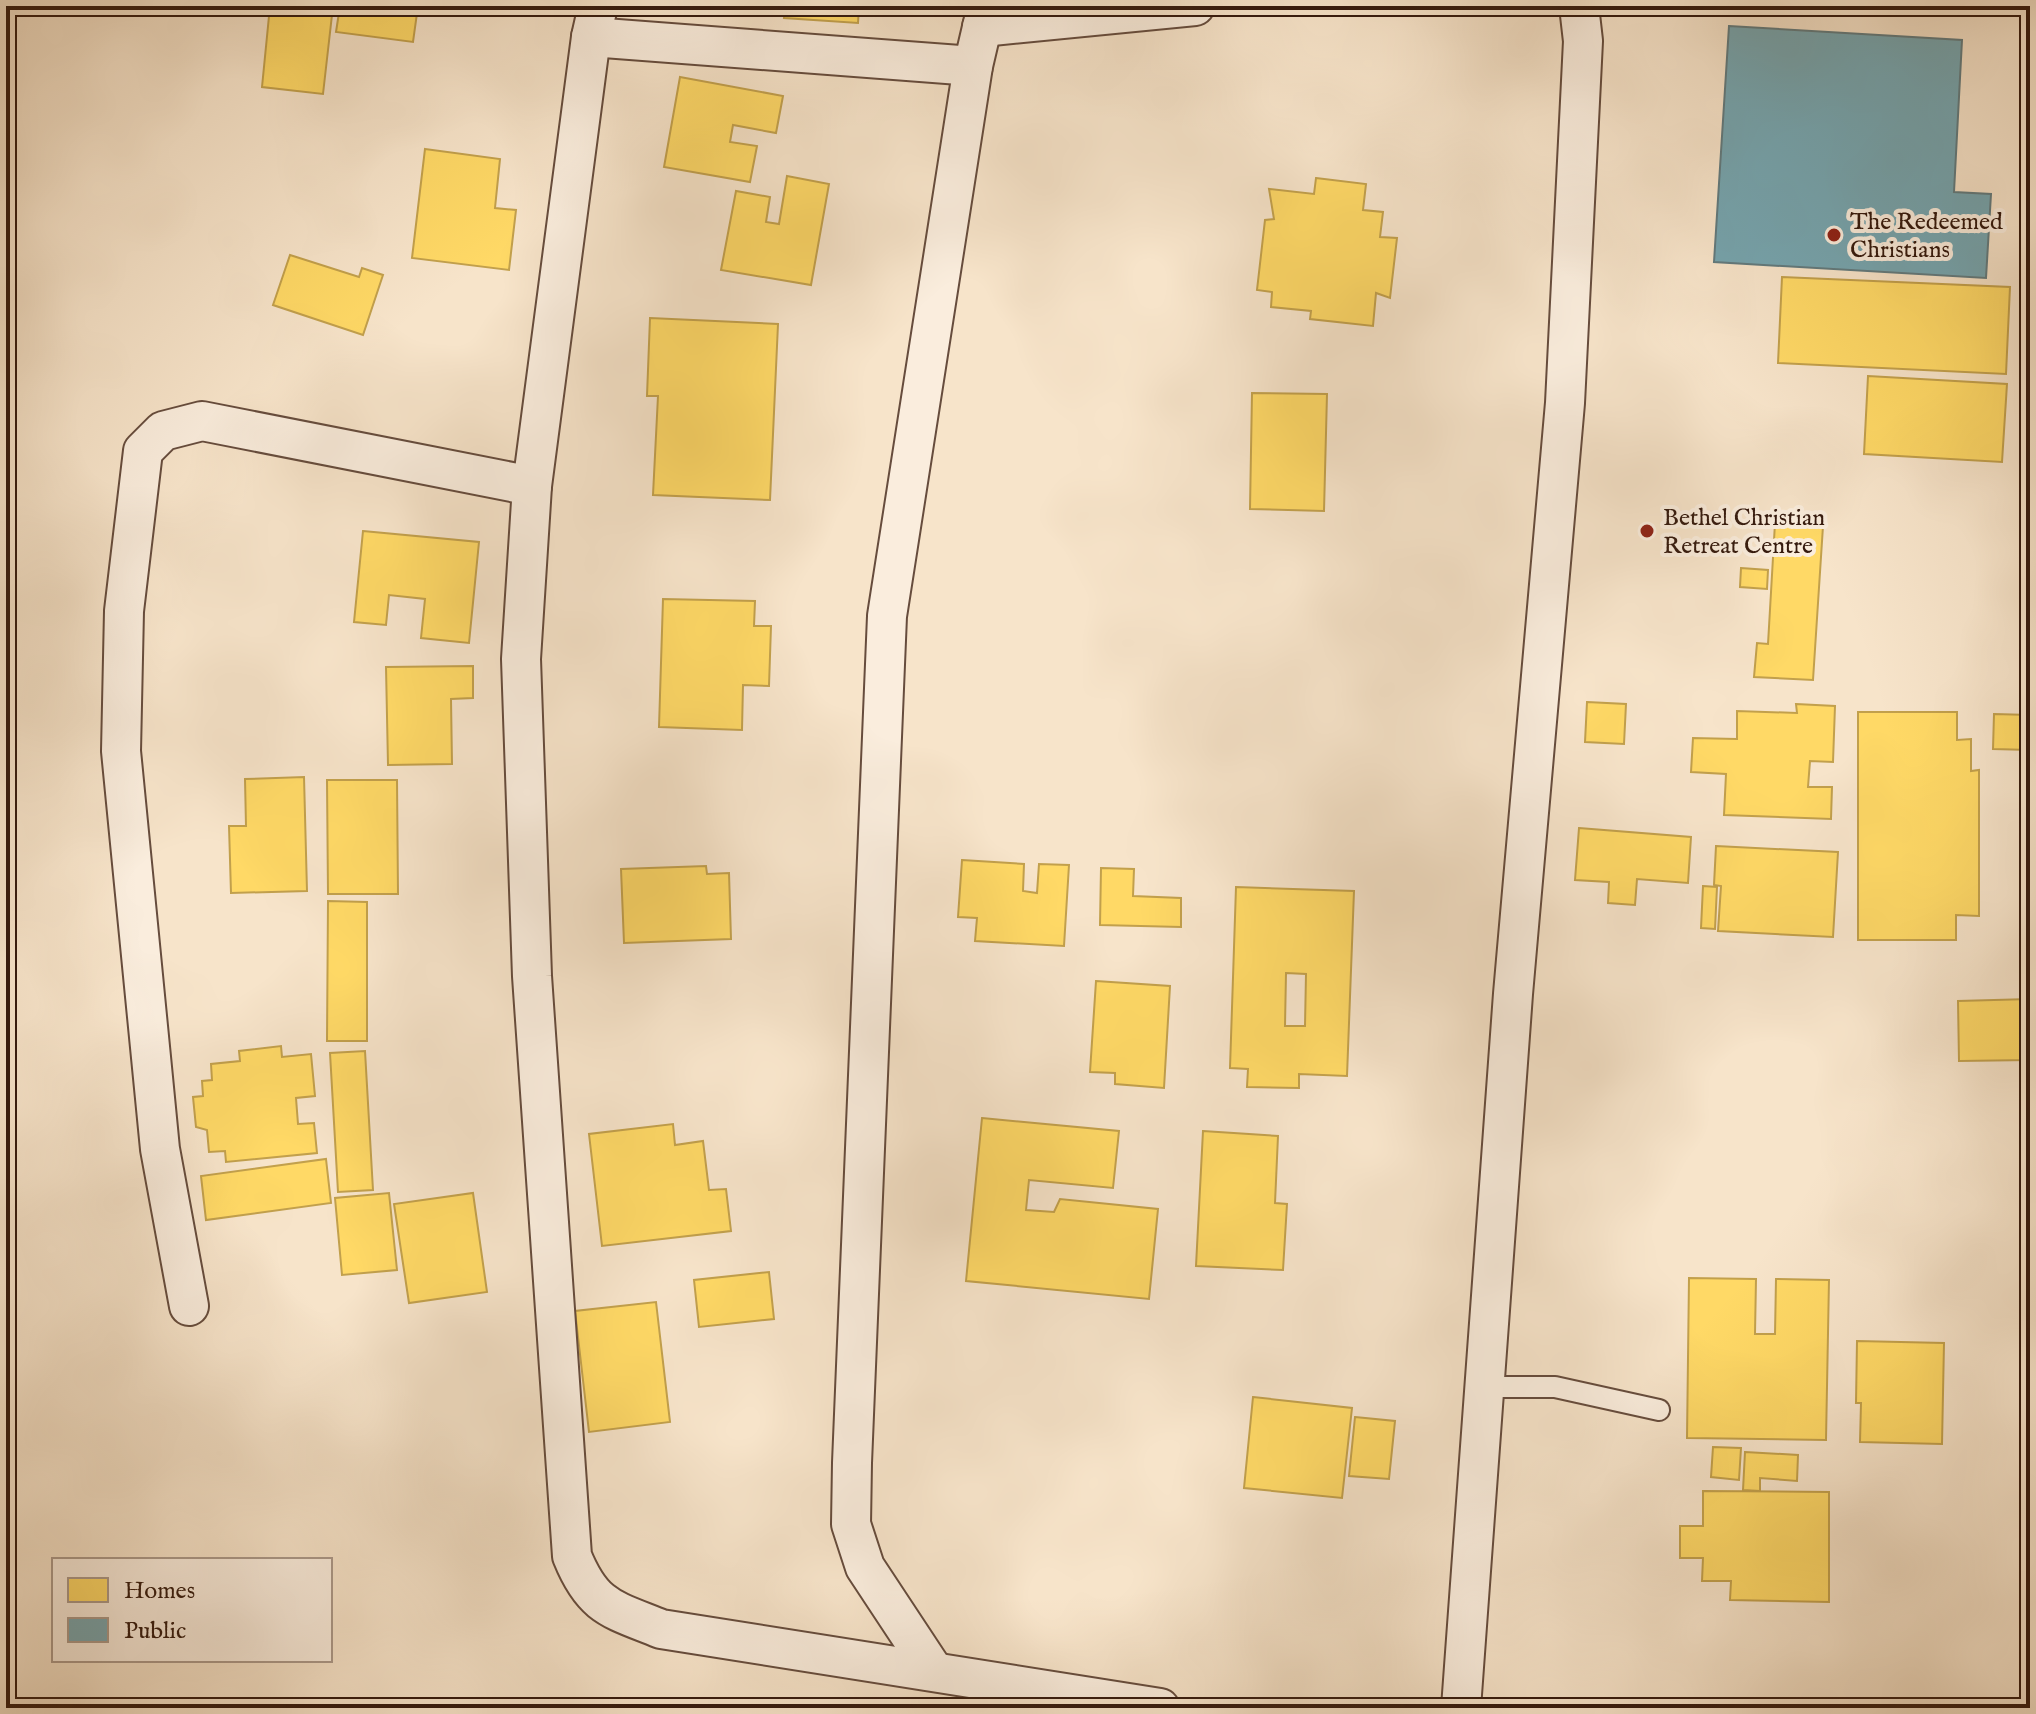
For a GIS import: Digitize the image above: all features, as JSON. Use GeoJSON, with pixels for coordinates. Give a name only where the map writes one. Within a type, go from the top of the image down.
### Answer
{"type":"FeatureCollection","features":[{"type":"Feature","properties":{"kind":"street"},"geometry":{"type":"LineString","coordinates":[[933,1670],[865,1567],[851,1524],[852,1479],[887,616],[973,66],[984,17],[1195,6]]}},
{"type":"Feature","properties":{"kind":"street"},"geometry":{"type":"LineString","coordinates":[[1461,1708],[1513,994],[1565,403],[1583,41],[1579,6]]}},
{"type":"Feature","properties":{"kind":"street"},"geometry":{"type":"LineString","coordinates":[[973,66],[595,22],[532,486],[521,659],[531,944],[572,1556],[584,1585],[608,1607],[661,1629],[1160,1708]]}},
{"type":"Feature","properties":{"kind":"street"},"geometry":{"type":"LineString","coordinates":[[189,1306],[160,1149],[121,751],[124,611],[143,451],[163,431],[202,421],[532,486]]}},
{"type":"Feature","properties":{"kind":"lane"},"geometry":{"type":"LineString","coordinates":[[1484,1387],[1555,1387],[1659,1410]]}},
{"type":"Feature","properties":{"kind":"building: Homes"},"geometry":{"type":"Polygon","coordinates":[[[270,6],[333,6],[323,94],[262,87],[270,6]]]}},
{"type":"Feature","properties":{"kind":"building: Homes"},"geometry":{"type":"Polygon","coordinates":[[[340,6],[418,6],[413,42],[336,32],[340,6]]]}},
{"type":"Feature","properties":{"kind":"building: Homes"},"geometry":{"type":"Polygon","coordinates":[[[785,6],[859,6],[858,23],[784,18],[785,6]]]}},
{"type":"Feature","properties":{"kind":"building: Homes"},"geometry":{"type":"Polygon","coordinates":[[[680,77],[783,96],[776,133],[733,125],[730,142],[757,146],[750,182],[664,167],[680,77]]]}},
{"type":"Feature","properties":{"kind":"building: Homes"},"geometry":{"type":"Polygon","coordinates":[[[425,149],[500,159],[495,208],[516,210],[509,270],[412,258],[425,149]]]}},
{"type":"Feature","properties":{"kind":"building: Homes"},"geometry":{"type":"Polygon","coordinates":[[[787,176],[829,184],[811,285],[721,270],[736,191],[770,197],[766,222],[779,224],[787,176]]]}},
{"type":"Feature","properties":{"kind":"building: Homes"},"geometry":{"type":"Polygon","coordinates":[[[1316,178],[1366,184],[1363,210],[1383,212],[1380,237],[1397,238],[1390,298],[1376,293],[1373,326],[1310,319],[1311,311],[1271,307],[1272,292],[1257,290],[1265,220],[1274,219],[1269,189],[1314,194],[1316,178]]]}},
{"type":"Feature","properties":{"kind":"building: Homes"},"geometry":{"type":"Polygon","coordinates":[[[290,255],[359,277],[362,268],[383,275],[363,335],[273,305],[290,255]]]}},
{"type":"Feature","properties":{"kind":"building: Homes"},"geometry":{"type":"Polygon","coordinates":[[[1782,277],[2010,287],[2006,374],[1778,363],[1782,277]]]}},
{"type":"Feature","properties":{"kind":"building: Homes"},"geometry":{"type":"Polygon","coordinates":[[[650,318],[778,324],[770,500],[653,495],[658,396],[647,396],[650,318]]]}},
{"type":"Feature","properties":{"kind":"building: Homes"},"geometry":{"type":"Polygon","coordinates":[[[1868,376],[2007,384],[2002,462],[1864,454],[1868,376]]]}},
{"type":"Feature","properties":{"kind":"building: Homes"},"geometry":{"type":"Polygon","coordinates":[[[1252,393],[1327,394],[1324,511],[1250,509],[1252,393]]]}},
{"type":"Feature","properties":{"kind":"building: Homes"},"geometry":{"type":"Polygon","coordinates":[[[1775,523],[1823,526],[1813,680],[1754,677],[1757,643],[1768,644],[1775,523]]]}},
{"type":"Feature","properties":{"kind":"building: Homes"},"geometry":{"type":"Polygon","coordinates":[[[363,531],[479,542],[469,643],[421,638],[425,599],[389,595],[386,625],[354,622],[363,531]]]}},
{"type":"Feature","properties":{"kind":"building: Homes"},"geometry":{"type":"Polygon","coordinates":[[[1741,568],[1768,570],[1767,589],[1740,587],[1741,568]]]}},
{"type":"Feature","properties":{"kind":"building: Homes"},"geometry":{"type":"Polygon","coordinates":[[[663,599],[755,601],[754,626],[771,626],[769,686],[743,685],[742,730],[659,727],[663,599]]]}},
{"type":"Feature","properties":{"kind":"building: Homes"},"geometry":{"type":"Polygon","coordinates":[[[473,666],[473,698],[451,699],[452,764],[388,765],[386,667],[473,666]]]}},
{"type":"Feature","properties":{"kind":"building: Homes"},"geometry":{"type":"Polygon","coordinates":[[[1587,702],[1626,704],[1624,744],[1585,742],[1587,702]]]}},
{"type":"Feature","properties":{"kind":"building: Homes"},"geometry":{"type":"Polygon","coordinates":[[[1796,704],[1835,706],[1833,762],[1810,761],[1808,787],[1832,787],[1831,819],[1724,815],[1726,774],[1691,772],[1693,738],[1737,739],[1737,711],[1797,713],[1796,704]]]}},
{"type":"Feature","properties":{"kind":"building: Homes"},"geometry":{"type":"Polygon","coordinates":[[[1858,712],[1957,712],[1957,740],[1971,739],[1971,771],[1979,770],[1979,916],[1956,915],[1956,940],[1858,940],[1858,712]]]}},
{"type":"Feature","properties":{"kind":"building: Homes"},"geometry":{"type":"Polygon","coordinates":[[[1994,714],[2030,715],[2030,750],[1993,749],[1994,714]]]}},
{"type":"Feature","properties":{"kind":"building: Homes"},"geometry":{"type":"Polygon","coordinates":[[[304,777],[307,891],[231,893],[229,826],[246,826],[245,779],[304,777]]]}},
{"type":"Feature","properties":{"kind":"building: Homes"},"geometry":{"type":"Polygon","coordinates":[[[327,780],[397,780],[398,894],[328,894],[327,780]]]}},
{"type":"Feature","properties":{"kind":"building: Homes"},"geometry":{"type":"Polygon","coordinates":[[[1579,828],[1691,837],[1688,883],[1637,879],[1635,905],[1608,903],[1609,882],[1575,880],[1579,828]]]}},
{"type":"Feature","properties":{"kind":"building: Homes"},"geometry":{"type":"Polygon","coordinates":[[[1716,846],[1838,852],[1833,937],[1718,931],[1721,886],[1714,885],[1716,846]]]}},
{"type":"Feature","properties":{"kind":"building: Homes"},"geometry":{"type":"Polygon","coordinates":[[[962,860],[1024,864],[1023,891],[1037,893],[1039,864],[1069,865],[1064,946],[975,941],[977,918],[958,917],[962,860]]]}},
{"type":"Feature","properties":{"kind":"building: Homes"},"geometry":{"type":"Polygon","coordinates":[[[706,866],[707,874],[729,873],[731,939],[624,943],[621,869],[706,866]]]}},
{"type":"Feature","properties":{"kind":"building: Homes"},"geometry":{"type":"Polygon","coordinates":[[[1101,868],[1134,869],[1133,896],[1181,898],[1181,927],[1100,925],[1101,868]]]}},
{"type":"Feature","properties":{"kind":"building: Homes"},"geometry":{"type":"Polygon","coordinates":[[[1703,886],[1717,887],[1715,929],[1701,928],[1703,886]]]}},
{"type":"Feature","properties":{"kind":"building: Homes"},"geometry":{"type":"Polygon","coordinates":[[[1236,887],[1354,891],[1347,1076],[1299,1074],[1299,1088],[1247,1087],[1248,1069],[1230,1068],[1236,887]],[[1286,973],[1285,1026],[1305,1026],[1306,974],[1286,973]]]}},
{"type":"Feature","properties":{"kind":"building: Homes"},"geometry":{"type":"Polygon","coordinates":[[[328,901],[367,902],[367,1041],[327,1041],[328,901]]]}},
{"type":"Feature","properties":{"kind":"building: Homes"},"geometry":{"type":"Polygon","coordinates":[[[1096,981],[1170,986],[1164,1088],[1115,1084],[1115,1073],[1090,1072],[1096,981]]]}},
{"type":"Feature","properties":{"kind":"building: Homes"},"geometry":{"type":"Polygon","coordinates":[[[2030,999],[2030,1060],[1959,1061],[1958,1001],[2030,999]]]}},
{"type":"Feature","properties":{"kind":"building: Homes"},"geometry":{"type":"Polygon","coordinates":[[[281,1046],[282,1057],[311,1054],[315,1096],[296,1098],[298,1124],[314,1123],[317,1153],[226,1162],[225,1151],[209,1152],[207,1130],[196,1127],[193,1097],[203,1096],[202,1081],[212,1080],[211,1064],[240,1061],[239,1051],[281,1046]]]}},
{"type":"Feature","properties":{"kind":"building: Homes"},"geometry":{"type":"Polygon","coordinates":[[[365,1051],[373,1190],[338,1192],[330,1053],[365,1051]]]}},
{"type":"Feature","properties":{"kind":"building: Homes"},"geometry":{"type":"Polygon","coordinates":[[[982,1118],[1119,1131],[1113,1188],[1029,1180],[1026,1210],[1054,1212],[1060,1199],[1158,1209],[1149,1299],[966,1281],[982,1118]]]}},
{"type":"Feature","properties":{"kind":"building: Homes"},"geometry":{"type":"Polygon","coordinates":[[[673,1124],[675,1145],[703,1141],[709,1190],[726,1189],[731,1231],[602,1246],[589,1134],[673,1124]]]}},
{"type":"Feature","properties":{"kind":"building: Homes"},"geometry":{"type":"Polygon","coordinates":[[[1203,1131],[1278,1136],[1275,1203],[1287,1204],[1283,1270],[1196,1266],[1203,1131]]]}},
{"type":"Feature","properties":{"kind":"building: Homes"},"geometry":{"type":"Polygon","coordinates":[[[326,1159],[331,1203],[206,1220],[201,1176],[326,1159]]]}},
{"type":"Feature","properties":{"kind":"building: Homes"},"geometry":{"type":"Polygon","coordinates":[[[389,1193],[397,1270],[342,1275],[335,1198],[389,1193]]]}},
{"type":"Feature","properties":{"kind":"building: Homes"},"geometry":{"type":"Polygon","coordinates":[[[473,1193],[487,1292],[409,1303],[394,1204],[473,1193]]]}},
{"type":"Feature","properties":{"kind":"building: Homes"},"geometry":{"type":"Polygon","coordinates":[[[769,1272],[774,1319],[699,1327],[694,1280],[769,1272]]]}},
{"type":"Feature","properties":{"kind":"building: Homes"},"geometry":{"type":"Polygon","coordinates":[[[1689,1278],[1756,1279],[1755,1334],[1775,1334],[1776,1279],[1829,1280],[1826,1440],[1687,1438],[1689,1278]]]}},
{"type":"Feature","properties":{"kind":"building: Homes"},"geometry":{"type":"Polygon","coordinates":[[[656,1302],[670,1422],[589,1432],[575,1311],[656,1302]]]}},
{"type":"Feature","properties":{"kind":"building: Homes"},"geometry":{"type":"Polygon","coordinates":[[[1857,1341],[1944,1343],[1942,1444],[1860,1442],[1861,1403],[1856,1403],[1857,1341]]]}},
{"type":"Feature","properties":{"kind":"building: Homes"},"geometry":{"type":"Polygon","coordinates":[[[1253,1397],[1352,1408],[1342,1498],[1244,1488],[1253,1397]]]}},
{"type":"Feature","properties":{"kind":"building: Homes"},"geometry":{"type":"Polygon","coordinates":[[[1355,1417],[1395,1421],[1389,1479],[1349,1476],[1355,1417]]]}},
{"type":"Feature","properties":{"kind":"building: Homes"},"geometry":{"type":"Polygon","coordinates":[[[1713,1447],[1741,1448],[1739,1480],[1711,1477],[1713,1447]]]}},
{"type":"Feature","properties":{"kind":"building: Homes"},"geometry":{"type":"Polygon","coordinates":[[[1745,1452],[1798,1455],[1797,1481],[1760,1478],[1760,1491],[1743,1490],[1745,1452]]]}},
{"type":"Feature","properties":{"kind":"building: Homes"},"geometry":{"type":"Polygon","coordinates":[[[1703,1491],[1829,1492],[1829,1602],[1730,1600],[1731,1581],[1702,1581],[1703,1558],[1680,1558],[1680,1526],[1703,1526],[1703,1491]]]}},
{"type":"Feature","properties":{"kind":"building: Public"},"geometry":{"type":"Polygon","coordinates":[[[1729,26],[1962,40],[1954,192],[1991,194],[1986,278],[1714,262],[1729,26]]]}},
{"type":"Feature","properties":{"kind":"place","name":"The Redeemed Christians"},"geometry":{"type":"Point","coordinates":[1834,235]}},
{"type":"Feature","properties":{"kind":"place","name":"Bethel Christian Retreat Centre"},"geometry":{"type":"Point","coordinates":[1647,531]}}]}
